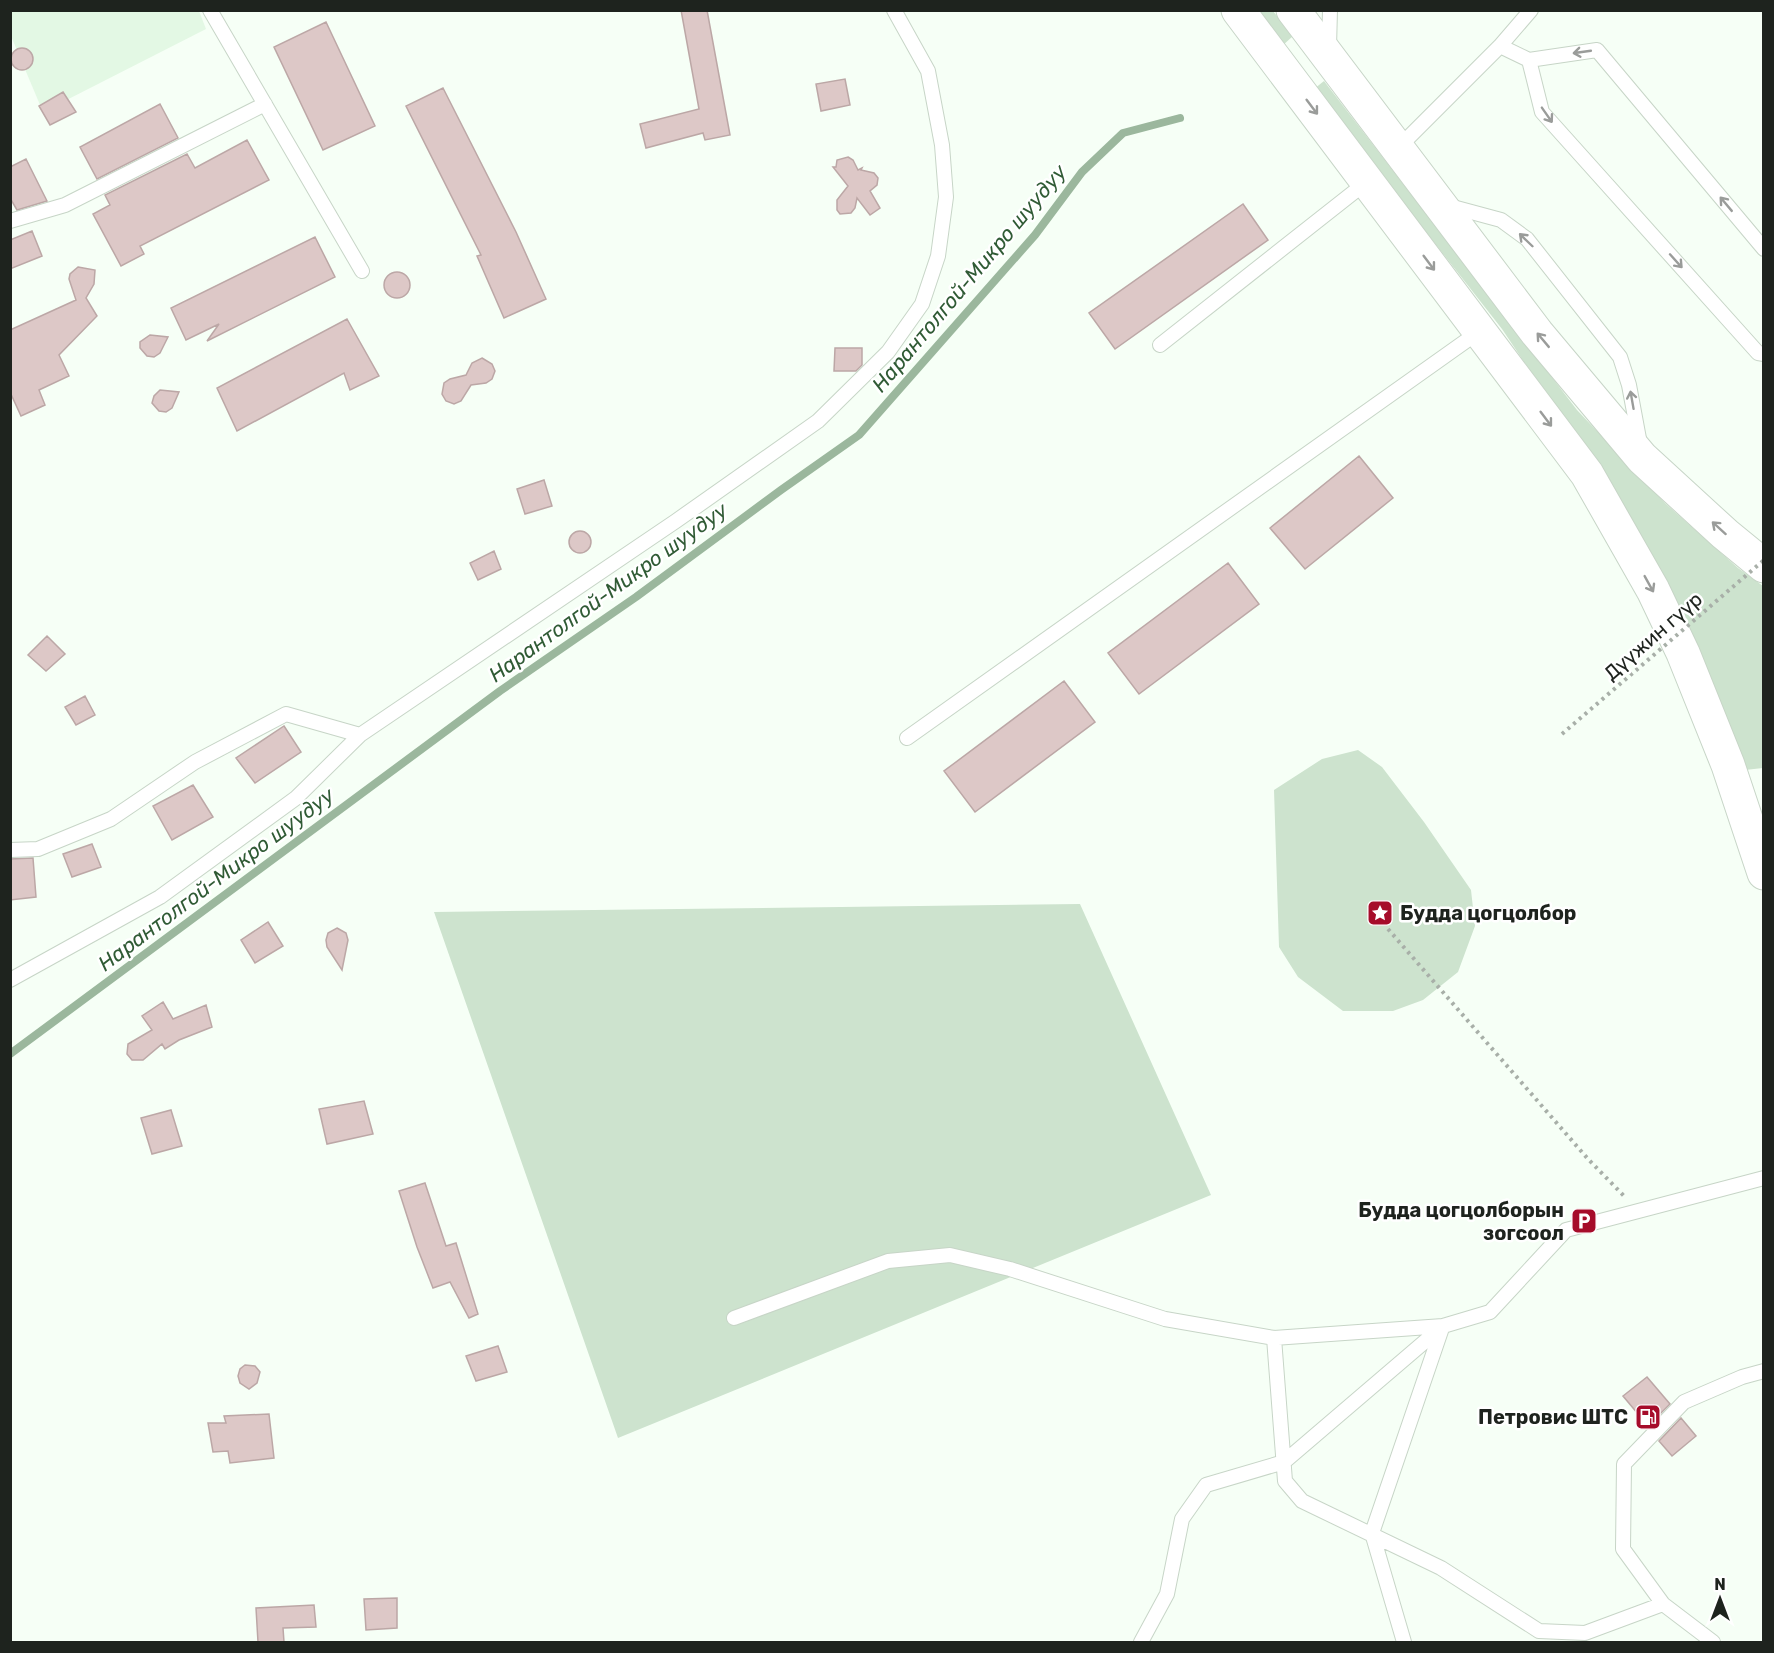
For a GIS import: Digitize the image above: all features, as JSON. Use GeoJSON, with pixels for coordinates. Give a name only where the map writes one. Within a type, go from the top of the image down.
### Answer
{"type":"FeatureCollection","features":[{"type":"Feature","properties":{"kind":"highway"},"geometry":{"type":"LineString","coordinates":[[1238,10],[1587,474],[1653,590],[1683,653],[1728,765],[1764,873]]}},
{"type":"Feature","properties":{"kind":"highway"},"geometry":{"type":"LineString","coordinates":[[1293,10],[1537,333],[1642,458],[1725,534],[1764,566]]}},
{"type":"Feature","properties":{"kind":"highway"},"geometry":{"type":"LineString","coordinates":[[1281,66],[1322,49]]}},
{"type":"Feature","properties":{"kind":"lane"},"geometry":{"type":"LineString","coordinates":[[210,10],[362,271]]}},
{"type":"Feature","properties":{"kind":"lane"},"geometry":{"type":"LineString","coordinates":[[10,980],[160,897],[296,798],[360,735],[676,521],[818,421],[888,352],[922,304],[938,256],[946,197],[942,144],[928,71],[894,10]]}},
{"type":"Feature","properties":{"kind":"lane"},"geometry":{"type":"LineString","coordinates":[[1322,49],[1329,10]]}},
{"type":"Feature","properties":{"kind":"lane"},"geometry":{"type":"LineString","coordinates":[[1398,149],[1500,46],[1531,10]]}},
{"type":"Feature","properties":{"kind":"lane"},"geometry":{"type":"LineString","coordinates":[[1500,46],[1529,60],[1598,50],[1764,249]]}},
{"type":"Feature","properties":{"kind":"lane"},"geometry":{"type":"LineString","coordinates":[[1529,60],[1542,112],[1758,353],[1764,354]]}},
{"type":"Feature","properties":{"kind":"lane"},"geometry":{"type":"LineString","coordinates":[[10,221],[64,205],[265,104]]}},
{"type":"Feature","properties":{"kind":"lane"},"geometry":{"type":"LineString","coordinates":[[1160,345],[1368,181]]}},
{"type":"Feature","properties":{"kind":"lane"},"geometry":{"type":"LineString","coordinates":[[1439,203],[1501,220],[1527,239],[1620,357],[1629,385],[1642,458]]}},
{"type":"Feature","properties":{"kind":"lane"},"geometry":{"type":"LineString","coordinates":[[907,738],[1480,331]]}},
{"type":"Feature","properties":{"kind":"lane"},"geometry":{"type":"LineString","coordinates":[[10,850],[38,849],[111,819],[195,762],[286,714],[360,735]]}},
{"type":"Feature","properties":{"kind":"lane"},"geometry":{"type":"LineString","coordinates":[[734,1318],[888,1261],[950,1255],[1010,1269],[1165,1319],[1274,1338],[1443,1326],[1490,1312],[1566,1230],[1764,1178]]}},
{"type":"Feature","properties":{"kind":"lane"},"geometry":{"type":"LineString","coordinates":[[1141,1642],[1167,1594],[1182,1520],[1206,1485],[1284,1462],[1443,1326]]}},
{"type":"Feature","properties":{"kind":"lane"},"geometry":{"type":"LineString","coordinates":[[1404,1642],[1372,1533],[1443,1326]]}},
{"type":"Feature","properties":{"kind":"lane"},"geometry":{"type":"LineString","coordinates":[[1274,1338],[1285,1480],[1302,1501],[1441,1568],[1539,1630],[1585,1633],[1663,1604]]}},
{"type":"Feature","properties":{"kind":"lane"},"geometry":{"type":"LineString","coordinates":[[1713,1642],[1663,1604],[1623,1549],[1624,1464],[1684,1402],[1742,1377],[1764,1371]]}},
{"type":"Feature","properties":{"kind":"path","name":"Дүүжин гүүр"},"geometry":{"type":"LineString","coordinates":[[1562,734],[1764,560]]}},
{"type":"Feature","properties":{"kind":"path"},"geometry":{"type":"LineString","coordinates":[[1388,929],[1588,1159],[1639,1211]]}},
{"type":"Feature","properties":{"kind":"shaded area"},"geometry":{"type":"Polygon","coordinates":[[[10,11],[199,11],[206,29],[43,112],[11,36],[10,11]]]}},
{"type":"Feature","properties":{"kind":"shaded area"},"geometry":{"type":"Polygon","coordinates":[[[1255,11],[1273,11],[1293,36],[1282,46],[1255,11]]]}},
{"type":"Feature","properties":{"kind":"shaded area"},"geometry":{"type":"Polygon","coordinates":[[[1324,81],[1577,410],[1666,504],[1738,568],[1763,586],[1763,768],[1745,770],[1601,476],[1502,329],[1314,89],[1324,81]]]}},
{"type":"Feature","properties":{"kind":"shaded area"},"geometry":{"type":"Polygon","coordinates":[[[1358,750],[1382,767],[1471,890],[1475,926],[1458,972],[1423,1000],[1393,1011],[1343,1011],[1298,977],[1279,947],[1274,790],[1322,759],[1358,750]]]}},
{"type":"Feature","properties":{"kind":"shaded area"},"geometry":{"type":"Polygon","coordinates":[[[1080,904],[1211,1195],[618,1438],[434,912],[1080,904]]]}},
{"type":"Feature","properties":{"kind":"building"},"geometry":{"type":"Polygon","coordinates":[[[681,10],[707,10],[730,135],[705,140],[703,133],[646,148],[640,124],[699,109],[681,10]]]}},
{"type":"Feature","properties":{"kind":"building"},"geometry":{"type":"Polygon","coordinates":[[[326,22],[375,126],[323,150],[274,47],[326,22]]]}},
{"type":"Feature","properties":{"kind":"building"},"geometry":{"type":"Polygon","coordinates":[[[22,48],[30,51],[33,59],[30,67],[22,70],[14,67],[11,59],[14,51],[22,48]]]}},
{"type":"Feature","properties":{"kind":"building"},"geometry":{"type":"Polygon","coordinates":[[[845,79],[850,105],[821,111],[816,84],[845,79]]]}},
{"type":"Feature","properties":{"kind":"building"},"geometry":{"type":"Polygon","coordinates":[[[443,88],[516,232],[546,299],[504,318],[477,256],[481,255],[406,106],[443,88]]]}},
{"type":"Feature","properties":{"kind":"building"},"geometry":{"type":"Polygon","coordinates":[[[63,92],[76,112],[50,125],[39,106],[63,92]]]}},
{"type":"Feature","properties":{"kind":"building"},"geometry":{"type":"Polygon","coordinates":[[[160,104],[178,138],[97,179],[80,147],[160,104]]]}},
{"type":"Feature","properties":{"kind":"building"},"geometry":{"type":"Polygon","coordinates":[[[247,140],[269,180],[140,246],[144,254],[121,266],[93,214],[110,205],[105,195],[187,154],[195,168],[247,140]]]}},
{"type":"Feature","properties":{"kind":"building"},"geometry":{"type":"Polygon","coordinates":[[[848,157],[853,160],[858,170],[862,168],[861,170],[874,173],[878,178],[877,185],[870,191],[880,208],[870,215],[857,198],[855,208],[851,213],[840,214],[837,210],[837,200],[848,186],[833,167],[836,167],[837,160],[848,157]]]}},
{"type":"Feature","properties":{"kind":"building"},"geometry":{"type":"Polygon","coordinates":[[[26,159],[47,201],[17,210],[10,198],[10,167],[26,159]]]}},
{"type":"Feature","properties":{"kind":"building"},"geometry":{"type":"Polygon","coordinates":[[[1243,204],[1268,240],[1115,349],[1089,313],[1243,204]]]}},
{"type":"Feature","properties":{"kind":"building"},"geometry":{"type":"Polygon","coordinates":[[[32,231],[42,256],[10,269],[10,240],[32,231]]]}},
{"type":"Feature","properties":{"kind":"building"},"geometry":{"type":"Polygon","coordinates":[[[315,237],[335,277],[207,341],[219,324],[186,340],[171,308],[315,237]]]}},
{"type":"Feature","properties":{"kind":"building"},"geometry":{"type":"Polygon","coordinates":[[[78,267],[95,270],[94,284],[86,298],[97,316],[59,355],[69,376],[39,390],[45,405],[21,416],[10,392],[10,330],[76,300],[69,279],[70,274],[78,267]]]}},
{"type":"Feature","properties":{"kind":"building"},"geometry":{"type":"Polygon","coordinates":[[[397,272],[406,276],[410,285],[406,294],[397,298],[388,294],[384,285],[388,276],[397,272]]]}},
{"type":"Feature","properties":{"kind":"building"},"geometry":{"type":"Polygon","coordinates":[[[347,319],[379,376],[350,390],[344,373],[237,431],[217,388],[347,319]]]}},
{"type":"Feature","properties":{"kind":"building"},"geometry":{"type":"Polygon","coordinates":[[[150,335],[168,337],[160,353],[154,357],[147,356],[140,348],[140,342],[150,335]]]}},
{"type":"Feature","properties":{"kind":"building"},"geometry":{"type":"Polygon","coordinates":[[[835,348],[862,348],[862,365],[856,371],[834,371],[835,348]]]}},
{"type":"Feature","properties":{"kind":"building"},"geometry":{"type":"Polygon","coordinates":[[[482,358],[492,364],[495,371],[492,379],[486,383],[471,385],[461,401],[454,404],[446,401],[442,394],[444,383],[466,375],[472,363],[482,358]]]}},
{"type":"Feature","properties":{"kind":"building"},"geometry":{"type":"Polygon","coordinates":[[[160,390],[179,392],[172,408],[166,412],[159,411],[152,403],[154,396],[160,390]]]}},
{"type":"Feature","properties":{"kind":"building"},"geometry":{"type":"Polygon","coordinates":[[[1359,456],[1393,498],[1305,569],[1270,528],[1359,456]]]}},
{"type":"Feature","properties":{"kind":"building"},"geometry":{"type":"Polygon","coordinates":[[[544,480],[552,506],[525,514],[517,489],[544,480]]]}},
{"type":"Feature","properties":{"kind":"building"},"geometry":{"type":"Polygon","coordinates":[[[580,531],[588,534],[591,542],[588,550],[580,553],[572,550],[569,542],[572,534],[580,531]]]}},
{"type":"Feature","properties":{"kind":"building"},"geometry":{"type":"Polygon","coordinates":[[[494,551],[501,569],[478,580],[470,563],[494,551]]]}},
{"type":"Feature","properties":{"kind":"building"},"geometry":{"type":"Polygon","coordinates":[[[1228,563],[1259,604],[1139,694],[1108,653],[1228,563]]]}},
{"type":"Feature","properties":{"kind":"building"},"geometry":{"type":"Polygon","coordinates":[[[47,636],[65,654],[46,671],[28,655],[47,636]]]}},
{"type":"Feature","properties":{"kind":"building"},"geometry":{"type":"Polygon","coordinates":[[[1064,681],[1095,722],[975,812],[944,771],[1064,681]]]}},
{"type":"Feature","properties":{"kind":"building"},"geometry":{"type":"Polygon","coordinates":[[[85,696],[95,715],[76,725],[65,707],[85,696]]]}},
{"type":"Feature","properties":{"kind":"building"},"geometry":{"type":"Polygon","coordinates":[[[284,726],[301,752],[255,783],[236,758],[284,726]]]}},
{"type":"Feature","properties":{"kind":"building"},"geometry":{"type":"Polygon","coordinates":[[[193,785],[213,817],[172,840],[153,806],[193,785]]]}},
{"type":"Feature","properties":{"kind":"building"},"geometry":{"type":"Polygon","coordinates":[[[92,844],[101,867],[72,877],[63,854],[92,844]]]}},
{"type":"Feature","properties":{"kind":"building"},"geometry":{"type":"Polygon","coordinates":[[[33,858],[36,897],[10,900],[10,859],[33,858]]]}},
{"type":"Feature","properties":{"kind":"building"},"geometry":{"type":"Polygon","coordinates":[[[268,922],[283,946],[255,963],[241,940],[268,922]]]}},
{"type":"Feature","properties":{"kind":"building"},"geometry":{"type":"Polygon","coordinates":[[[337,928],[346,933],[348,940],[342,970],[327,947],[326,940],[328,933],[337,928]]]}},
{"type":"Feature","properties":{"kind":"building"},"geometry":{"type":"Polygon","coordinates":[[[163,1002],[173,1019],[206,1005],[212,1027],[179,1040],[165,1049],[162,1044],[143,1060],[132,1060],[127,1054],[128,1044],[152,1030],[142,1016],[163,1002]]]}},
{"type":"Feature","properties":{"kind":"building"},"geometry":{"type":"Polygon","coordinates":[[[364,1101],[373,1134],[327,1144],[319,1109],[364,1101]]]}},
{"type":"Feature","properties":{"kind":"building"},"geometry":{"type":"Polygon","coordinates":[[[171,1110],[182,1146],[152,1154],[141,1118],[171,1110]]]}},
{"type":"Feature","properties":{"kind":"building"},"geometry":{"type":"Polygon","coordinates":[[[425,1183],[446,1246],[456,1243],[478,1314],[469,1318],[450,1282],[433,1288],[417,1247],[399,1191],[425,1183]]]}},
{"type":"Feature","properties":{"kind":"building"},"geometry":{"type":"Polygon","coordinates":[[[498,1346],[507,1372],[476,1381],[466,1356],[498,1346]]]}},
{"type":"Feature","properties":{"kind":"building"},"geometry":{"type":"Polygon","coordinates":[[[245,1365],[255,1366],[260,1372],[257,1383],[249,1389],[240,1383],[238,1376],[240,1369],[245,1365]]]}},
{"type":"Feature","properties":{"kind":"building"},"geometry":{"type":"Polygon","coordinates":[[[1647,1377],[1670,1404],[1648,1426],[1623,1396],[1647,1377]]]}},
{"type":"Feature","properties":{"kind":"building"},"geometry":{"type":"Polygon","coordinates":[[[269,1414],[274,1458],[230,1463],[228,1451],[213,1452],[208,1423],[226,1423],[224,1416],[269,1414]]]}},
{"type":"Feature","properties":{"kind":"building"},"geometry":{"type":"Polygon","coordinates":[[[1681,1418],[1696,1436],[1672,1456],[1659,1441],[1681,1418]]]}},
{"type":"Feature","properties":{"kind":"building"},"geometry":{"type":"Polygon","coordinates":[[[397,1598],[397,1628],[366,1630],[364,1599],[397,1598]]]}},
{"type":"Feature","properties":{"kind":"building"},"geometry":{"type":"Polygon","coordinates":[[[314,1605],[316,1627],[283,1628],[284,1642],[258,1642],[256,1608],[314,1605]]]}},
{"type":"Feature","properties":{"kind":"waterway","name":"Нарантолгой-Микро шуудуу"},"geometry":{"type":"LineString","coordinates":[[10,1054],[500,691],[636,597],[859,435],[1035,235],[1082,172],[1123,133],[1180,118]]}},
{"type":"Feature","properties":{"kind":"place","name":"Будда цогцолбор"},"geometry":{"type":"Point","coordinates":[1380,913]}},
{"type":"Feature","properties":{"kind":"place","name":"Будда цогцолборын зогсоол"},"geometry":{"type":"Point","coordinates":[1584,1221]}},
{"type":"Feature","properties":{"kind":"place","name":"Петровис ШТС"},"geometry":{"type":"Point","coordinates":[1648,1417]}}]}
